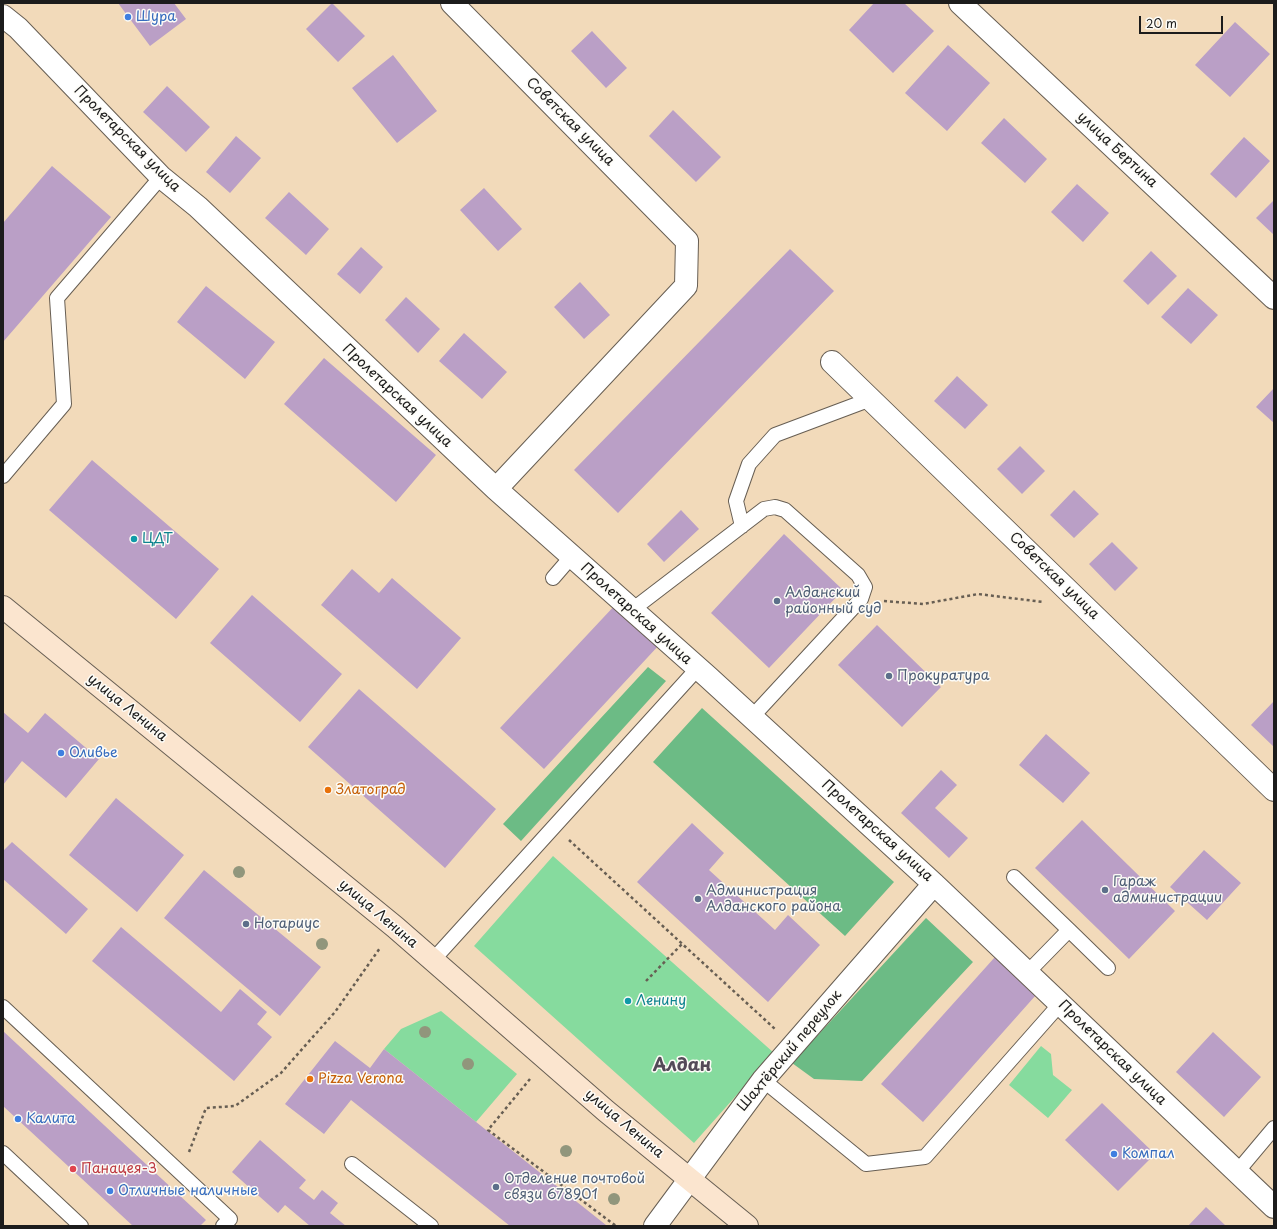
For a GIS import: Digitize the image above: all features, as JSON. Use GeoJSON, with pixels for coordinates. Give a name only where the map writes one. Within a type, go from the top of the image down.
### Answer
{"type":"FeatureCollection","features":[{"type":"Feature","properties":{"kind":"main road","name":"улица Ленина"},"geometry":{"type":"LineString","coordinates":[[3,607],[395,927],[606,1111],[747,1226]]}},
{"type":"Feature","properties":{"kind":"street","name":"Советская улица"},"geometry":{"type":"LineString","coordinates":[[452,3],[687,241],[686,286],[496,489]]}},
{"type":"Feature","properties":{"kind":"street","name":"улица Бертина"},"geometry":{"type":"LineString","coordinates":[[960,3],[1274,298]]}},
{"type":"Feature","properties":{"kind":"street","name":"Пролетарская улица"},"geometry":{"type":"LineString","coordinates":[[3,16],[18,28],[161,177],[198,207],[496,489],[698,668],[934,884],[1274,1207]]}},
{"type":"Feature","properties":{"kind":"street","name":"Советская улица"},"geometry":{"type":"LineString","coordinates":[[832,362],[1274,790]]}},
{"type":"Feature","properties":{"kind":"street","name":"Шахтёрский переулок"},"geometry":{"type":"LineString","coordinates":[[655,1226],[763,1080],[934,884]]}},
{"type":"Feature","properties":{"kind":"lane"},"geometry":{"type":"LineString","coordinates":[[3,476],[64,404],[57,298],[161,177]]}},
{"type":"Feature","properties":{"kind":"lane"},"geometry":{"type":"LineString","coordinates":[[742,526],[736,501],[749,464],[775,435],[871,399]]}},
{"type":"Feature","properties":{"kind":"lane"},"geometry":{"type":"LineString","coordinates":[[632,610],[764,509],[775,507],[785,510],[858,575],[865,587],[861,599],[752,717]]}},
{"type":"Feature","properties":{"kind":"lane"},"geometry":{"type":"LineString","coordinates":[[553,578],[572,556]]}},
{"type":"Feature","properties":{"kind":"lane"},"geometry":{"type":"LineString","coordinates":[[432,960],[554,826],[597,787],[698,668]]}},
{"type":"Feature","properties":{"kind":"lane"},"geometry":{"type":"LineString","coordinates":[[1014,877],[1108,968]]}},
{"type":"Feature","properties":{"kind":"lane"},"geometry":{"type":"LineString","coordinates":[[1027,973],[1069,930]]}},
{"type":"Feature","properties":{"kind":"lane"},"geometry":{"type":"LineString","coordinates":[[763,1080],[866,1164],[925,1157],[1060,1004]]}},
{"type":"Feature","properties":{"kind":"lane"},"geometry":{"type":"LineString","coordinates":[[3,1007],[230,1219],[223,1226]]}},
{"type":"Feature","properties":{"kind":"lane"},"geometry":{"type":"LineString","coordinates":[[1237,1172],[1274,1128]]}},
{"type":"Feature","properties":{"kind":"lane"},"geometry":{"type":"LineString","coordinates":[[3,1152],[81,1226]]}},
{"type":"Feature","properties":{"kind":"lane"},"geometry":{"type":"LineString","coordinates":[[352,1164],[431,1226]]}},
{"type":"Feature","properties":{"kind":"path"},"geometry":{"type":"LineString","coordinates":[[861,599],[923,604],[978,594],[1040,602],[1076,598]]}},
{"type":"Feature","properties":{"kind":"path"},"geometry":{"type":"LineString","coordinates":[[554,826],[793,1045]]}},
{"type":"Feature","properties":{"kind":"path"},"geometry":{"type":"LineString","coordinates":[[181,1173],[206,1108],[236,1106],[281,1073],[335,1012],[395,927]]}},
{"type":"Feature","properties":{"kind":"path"},"geometry":{"type":"LineString","coordinates":[[646,982],[682,944]]}},
{"type":"Feature","properties":{"kind":"path"},"geometry":{"type":"LineString","coordinates":[[513,1099],[488,1130],[616,1226]]}},
{"type":"Feature","properties":{"kind":"green space"},"geometry":{"type":"Polygon","coordinates":[[[648,667],[666,681],[521,841],[503,824],[648,667]]]}},
{"type":"Feature","properties":{"kind":"green space"},"geometry":{"type":"Polygon","coordinates":[[[702,708],[894,882],[845,936],[653,762],[702,708]]]}},
{"type":"Feature","properties":{"kind":"green space"},"geometry":{"type":"Polygon","coordinates":[[[553,856],[774,1053],[694,1143],[474,946],[553,856]]]}},
{"type":"Feature","properties":{"kind":"green space"},"geometry":{"type":"Polygon","coordinates":[[[926,918],[973,962],[862,1081],[814,1079],[792,1063],[926,918]]]}},
{"type":"Feature","properties":{"kind":"green space"},"geometry":{"type":"Polygon","coordinates":[[[441,1011],[517,1074],[476,1122],[384,1049],[401,1029],[441,1011]]]}},
{"type":"Feature","properties":{"kind":"green space"},"geometry":{"type":"Polygon","coordinates":[[[1041,1046],[1051,1054],[1053,1075],[1072,1090],[1048,1118],[1009,1085],[1041,1046]]]}},
{"type":"Feature","properties":{"kind":"building"},"geometry":{"type":"Polygon","coordinates":[[[118,3],[174,3],[186,19],[150,46],[118,3]]]}},
{"type":"Feature","properties":{"kind":"building"},"geometry":{"type":"Polygon","coordinates":[[[332,3],[365,36],[338,62],[306,29],[332,3]]]}},
{"type":"Feature","properties":{"kind":"building"},"geometry":{"type":"Polygon","coordinates":[[[874,3],[904,3],[934,31],[893,73],[849,30],[874,3]]]}},
{"type":"Feature","properties":{"kind":"building"},"geometry":{"type":"Polygon","coordinates":[[[1235,22],[1270,54],[1230,97],[1195,65],[1235,22]]]}},
{"type":"Feature","properties":{"kind":"building"},"geometry":{"type":"Polygon","coordinates":[[[592,31],[627,68],[606,88],[571,51],[592,31]]]}},
{"type":"Feature","properties":{"kind":"building"},"geometry":{"type":"Polygon","coordinates":[[[948,45],[990,83],[947,131],[905,93],[948,45]]]}},
{"type":"Feature","properties":{"kind":"building"},"geometry":{"type":"Polygon","coordinates":[[[393,55],[437,111],[397,143],[352,88],[393,55]]]}},
{"type":"Feature","properties":{"kind":"building"},"geometry":{"type":"Polygon","coordinates":[[[167,86],[210,127],[186,152],[143,112],[167,86]]]}},
{"type":"Feature","properties":{"kind":"building"},"geometry":{"type":"Polygon","coordinates":[[[673,110],[721,157],[696,182],[649,136],[673,110]]]}},
{"type":"Feature","properties":{"kind":"building"},"geometry":{"type":"Polygon","coordinates":[[[1004,118],[1047,159],[1025,183],[981,143],[1004,118]]]}},
{"type":"Feature","properties":{"kind":"building"},"geometry":{"type":"Polygon","coordinates":[[[236,136],[261,158],[230,193],[206,172],[236,136]]]}},
{"type":"Feature","properties":{"kind":"building"},"geometry":{"type":"Polygon","coordinates":[[[1244,137],[1270,161],[1236,198],[1210,174],[1244,137]]]}},
{"type":"Feature","properties":{"kind":"building"},"geometry":{"type":"Polygon","coordinates":[[[52,166],[111,217],[3,342],[3,223],[52,166]]]}},
{"type":"Feature","properties":{"kind":"building"},"geometry":{"type":"Polygon","coordinates":[[[1077,184],[1109,213],[1083,242],[1051,212],[1077,184]]]}},
{"type":"Feature","properties":{"kind":"building"},"geometry":{"type":"Polygon","coordinates":[[[484,188],[522,229],[498,251],[460,210],[484,188]]]}},
{"type":"Feature","properties":{"kind":"building"},"geometry":{"type":"Polygon","coordinates":[[[289,192],[329,229],[306,255],[265,218],[289,192]]]}},
{"type":"Feature","properties":{"kind":"building"},"geometry":{"type":"Polygon","coordinates":[[[1274,200],[1274,235],[1256,218],[1274,200]]]}},
{"type":"Feature","properties":{"kind":"building"},"geometry":{"type":"Polygon","coordinates":[[[361,247],[383,267],[360,294],[337,274],[361,247]]]}},
{"type":"Feature","properties":{"kind":"building"},"geometry":{"type":"Polygon","coordinates":[[[790,249],[834,291],[618,513],[574,470],[790,249]]]}},
{"type":"Feature","properties":{"kind":"building"},"geometry":{"type":"Polygon","coordinates":[[[1151,251],[1177,276],[1148,305],[1123,281],[1151,251]]]}},
{"type":"Feature","properties":{"kind":"building"},"geometry":{"type":"Polygon","coordinates":[[[580,282],[610,315],[584,339],[554,307],[580,282]]]}},
{"type":"Feature","properties":{"kind":"building"},"geometry":{"type":"Polygon","coordinates":[[[206,286],[275,342],[245,379],[177,322],[206,286]]]}},
{"type":"Feature","properties":{"kind":"building"},"geometry":{"type":"Polygon","coordinates":[[[1188,288],[1218,315],[1191,344],[1161,317],[1188,288]]]}},
{"type":"Feature","properties":{"kind":"building"},"geometry":{"type":"Polygon","coordinates":[[[406,297],[440,329],[418,353],[385,320],[406,297]]]}},
{"type":"Feature","properties":{"kind":"building"},"geometry":{"type":"Polygon","coordinates":[[[464,333],[507,372],[482,399],[439,361],[464,333]]]}},
{"type":"Feature","properties":{"kind":"building"},"geometry":{"type":"Polygon","coordinates":[[[324,358],[436,455],[396,502],[284,404],[324,358]]]}},
{"type":"Feature","properties":{"kind":"building"},"geometry":{"type":"Polygon","coordinates":[[[957,376],[988,405],[965,429],[934,401],[957,376]]]}},
{"type":"Feature","properties":{"kind":"building"},"geometry":{"type":"Polygon","coordinates":[[[1274,388],[1274,423],[1256,407],[1274,388]]]}},
{"type":"Feature","properties":{"kind":"building"},"geometry":{"type":"Polygon","coordinates":[[[1020,446],[1045,471],[1022,494],[997,469],[1020,446]]]}},
{"type":"Feature","properties":{"kind":"building","name":"ЦДТ"},"geometry":{"type":"Polygon","coordinates":[[[92,460],[219,569],[176,619],[49,510],[92,460]]]}},
{"type":"Feature","properties":{"kind":"building"},"geometry":{"type":"Polygon","coordinates":[[[1074,490],[1099,514],[1074,538],[1050,515],[1074,490]]]}},
{"type":"Feature","properties":{"kind":"building"},"geometry":{"type":"Polygon","coordinates":[[[681,510],[699,529],[664,562],[647,544],[681,510]]]}},
{"type":"Feature","properties":{"kind":"building","name":"Алданский районный суд"},"geometry":{"type":"Polygon","coordinates":[[[784,534],[843,590],[769,668],[711,613],[784,534]]]}},
{"type":"Feature","properties":{"kind":"building"},"geometry":{"type":"Polygon","coordinates":[[[1112,542],[1138,568],[1115,591],[1089,564],[1112,542]]]}},
{"type":"Feature","properties":{"kind":"building"},"geometry":{"type":"Polygon","coordinates":[[[352,569],[379,593],[392,578],[461,638],[417,689],[321,605],[352,569]]]}},
{"type":"Feature","properties":{"kind":"building"},"geometry":{"type":"Polygon","coordinates":[[[252,595],[342,674],[300,722],[210,643],[252,595]]]}},
{"type":"Feature","properties":{"kind":"building"},"geometry":{"type":"Polygon","coordinates":[[[617,603],[660,644],[544,769],[500,728],[617,603]]]}},
{"type":"Feature","properties":{"kind":"building","name":"Прокуратура"},"geometry":{"type":"Polygon","coordinates":[[[877,625],[941,687],[902,727],[838,665],[877,625]]]}},
{"type":"Feature","properties":{"kind":"building"},"geometry":{"type":"Polygon","coordinates":[[[359,689],[496,809],[445,868],[308,747],[359,689]]]}},
{"type":"Feature","properties":{"kind":"building"},"geometry":{"type":"Polygon","coordinates":[[[1274,701],[1274,747],[1251,725],[1274,701]]]}},
{"type":"Feature","properties":{"kind":"building","name":"Оливье"},"geometry":{"type":"Polygon","coordinates":[[[3,712],[28,733],[45,713],[99,759],[66,798],[22,761],[3,785],[3,712]]]}},
{"type":"Feature","properties":{"kind":"building"},"geometry":{"type":"Polygon","coordinates":[[[1046,734],[1090,773],[1063,803],[1019,765],[1046,734]]]}},
{"type":"Feature","properties":{"kind":"building"},"geometry":{"type":"Polygon","coordinates":[[[941,770],[957,785],[935,808],[968,838],[949,858],[901,813],[941,770]]]}},
{"type":"Feature","properties":{"kind":"building"},"geometry":{"type":"Polygon","coordinates":[[[116,798],[184,855],[137,912],[69,855],[116,798]]]}},
{"type":"Feature","properties":{"kind":"building","name":"Гараж администрации"},"geometry":{"type":"Polygon","coordinates":[[[1082,820],[1175,911],[1129,959],[1035,868],[1082,820]]]}},
{"type":"Feature","properties":{"kind":"building","name":"Администрация Алданского района"},"geometry":{"type":"Polygon","coordinates":[[[692,823],[724,853],[709,870],[775,930],[788,915],[820,945],[768,1002],[637,882],[692,823]]]}},
{"type":"Feature","properties":{"kind":"building"},"geometry":{"type":"Polygon","coordinates":[[[12,842],[88,909],[66,934],[3,879],[3,851],[12,842]]]}},
{"type":"Feature","properties":{"kind":"building"},"geometry":{"type":"Polygon","coordinates":[[[1204,850],[1241,883],[1207,920],[1170,887],[1204,850]]]}},
{"type":"Feature","properties":{"kind":"building"},"geometry":{"type":"Polygon","coordinates":[[[204,870],[321,967],[280,1016],[164,918],[204,870]]]}},
{"type":"Feature","properties":{"kind":"building"},"geometry":{"type":"Polygon","coordinates":[[[121,927],[221,1012],[240,989],[267,1012],[257,1024],[272,1037],[234,1081],[92,961],[121,927]]]}},
{"type":"Feature","properties":{"kind":"building"},"geometry":{"type":"Polygon","coordinates":[[[995,957],[1036,995],[923,1122],[881,1084],[995,957]]]}},
{"type":"Feature","properties":{"kind":"building"},"geometry":{"type":"Polygon","coordinates":[[[3,1031],[206,1220],[200,1226],[133,1226],[3,1106],[3,1031]]]}},
{"type":"Feature","properties":{"kind":"building"},"geometry":{"type":"Polygon","coordinates":[[[1213,1032],[1261,1077],[1224,1117],[1176,1072],[1213,1032]]]}},
{"type":"Feature","properties":{"kind":"building"},"geometry":{"type":"Polygon","coordinates":[[[335,1041],[370,1068],[384,1049],[606,1225],[510,1226],[351,1100],[324,1134],[285,1104],[335,1041]]]}},
{"type":"Feature","properties":{"kind":"building"},"geometry":{"type":"Polygon","coordinates":[[[1102,1103],[1155,1154],[1118,1191],[1065,1140],[1102,1103]]]}},
{"type":"Feature","properties":{"kind":"building"},"geometry":{"type":"Polygon","coordinates":[[[260,1140],[306,1180],[299,1188],[314,1200],[322,1190],[338,1203],[330,1213],[346,1226],[310,1226],[285,1205],[278,1213],[232,1172],[260,1140]]]}},
{"type":"Feature","properties":{"kind":"building"},"geometry":{"type":"Polygon","coordinates":[[[1206,1207],[1226,1226],[1188,1226],[1206,1207]]]}},
{"type":"Feature","properties":{"kind":"place","name":"Шура"},"geometry":{"type":"Point","coordinates":[128,17]}},
{"type":"Feature","properties":{"kind":"place","name":"ЦДТ"},"geometry":{"type":"Point","coordinates":[134,539]}},
{"type":"Feature","properties":{"kind":"place","name":"Алданский районный суд"},"geometry":{"type":"Point","coordinates":[777,601]}},
{"type":"Feature","properties":{"kind":"place","name":"Прокуратура"},"geometry":{"type":"Point","coordinates":[889,676]}},
{"type":"Feature","properties":{"kind":"place","name":"Оливье"},"geometry":{"type":"Point","coordinates":[61,753]}},
{"type":"Feature","properties":{"kind":"place","name":"Златоград"},"geometry":{"type":"Point","coordinates":[328,790]}},
{"type":"Feature","properties":{"kind":"place","name":"Гараж администрации"},"geometry":{"type":"Point","coordinates":[1105,890]}},
{"type":"Feature","properties":{"kind":"place","name":"Администрация Алданского района"},"geometry":{"type":"Point","coordinates":[698,899]}},
{"type":"Feature","properties":{"kind":"place","name":"Нотариус"},"geometry":{"type":"Point","coordinates":[246,924]}},
{"type":"Feature","properties":{"kind":"place","name":"Ленину"},"geometry":{"type":"Point","coordinates":[628,1001]}},
{"type":"Feature","properties":{"kind":"place","name":"Pizza Verona"},"geometry":{"type":"Point","coordinates":[310,1079]}},
{"type":"Feature","properties":{"kind":"place","name":"Калита"},"geometry":{"type":"Point","coordinates":[18,1119]}},
{"type":"Feature","properties":{"kind":"place","name":"Компал"},"geometry":{"type":"Point","coordinates":[1114,1154]}},
{"type":"Feature","properties":{"kind":"place","name":"Панацея-3"},"geometry":{"type":"Point","coordinates":[73,1169]}},
{"type":"Feature","properties":{"kind":"place","name":"Отделение почтовой связи 678901"},"geometry":{"type":"Point","coordinates":[496,1187]}},
{"type":"Feature","properties":{"kind":"place","name":"Отличные наличные"},"geometry":{"type":"Point","coordinates":[110,1191]}},
{"type":"Feature","properties":{"kind":"district","name":"Алдан"},"geometry":{"type":"Point","coordinates":[682,1066]}}]}
